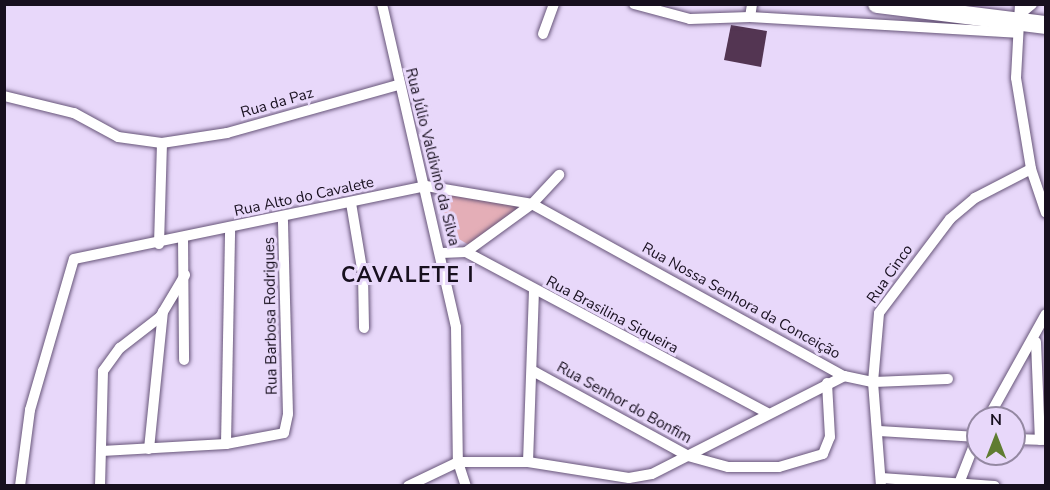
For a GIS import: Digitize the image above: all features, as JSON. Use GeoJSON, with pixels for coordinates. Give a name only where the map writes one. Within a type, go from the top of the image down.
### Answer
{"type":"FeatureCollection","features":[{"type":"Feature","properties":{"kind":"highway"},"geometry":{"type":"LineString","coordinates":[[877,4],[1018,18],[1046,25]]}},
{"type":"Feature","properties":{"kind":"street","name":"Rua Júlio Valdivino da Silva"},"geometry":{"type":"LineString","coordinates":[[382,4],[398,85],[426,186],[456,327],[458,462],[466,486]]}},
{"type":"Feature","properties":{"kind":"street"},"geometry":{"type":"LineString","coordinates":[[543,34],[554,4]]}},
{"type":"Feature","properties":{"kind":"street"},"geometry":{"type":"LineString","coordinates":[[634,4],[690,19],[750,17],[1018,18]]}},
{"type":"Feature","properties":{"kind":"street"},"geometry":{"type":"LineString","coordinates":[[750,17],[752,4]]}},
{"type":"Feature","properties":{"kind":"street"},"geometry":{"type":"LineString","coordinates":[[1032,4],[1018,18],[1016,78],[1031,169],[1046,213]]}},
{"type":"Feature","properties":{"kind":"street","name":"Rua da Paz"},"geometry":{"type":"LineString","coordinates":[[4,96],[74,113],[118,137],[162,143],[227,133],[398,85]]}},
{"type":"Feature","properties":{"kind":"street"},"geometry":{"type":"LineString","coordinates":[[159,244],[162,143]]}},
{"type":"Feature","properties":{"kind":"street","name":"Rua Cinco"},"geometry":{"type":"LineString","coordinates":[[881,482],[879,431],[873,382],[875,331],[892,292],[950,219],[975,198],[1031,169]]}},
{"type":"Feature","properties":{"kind":"street"},"geometry":{"type":"LineString","coordinates":[[441,253],[466,252],[532,204],[559,176]]}},
{"type":"Feature","properties":{"kind":"street","name":"Rua Alto do Cavalete"},"geometry":{"type":"LineString","coordinates":[[20,486],[30,410],[69,263],[82,255],[159,244],[426,186],[532,204]]}},
{"type":"Feature","properties":{"kind":"street"},"geometry":{"type":"LineString","coordinates":[[351,203],[363,275],[364,328]]}},
{"type":"Feature","properties":{"kind":"street","name":"Rua Nossa Senhora da Conceição"},"geometry":{"type":"LineString","coordinates":[[532,204],[844,376],[873,382],[948,379]]}},
{"type":"Feature","properties":{"kind":"street","name":"Rua Barbosa Rodrigues"},"geometry":{"type":"LineString","coordinates":[[226,444],[279,438],[288,414],[283,218]]}},
{"type":"Feature","properties":{"kind":"street"},"geometry":{"type":"LineString","coordinates":[[102,451],[226,444],[230,228]]}},
{"type":"Feature","properties":{"kind":"street"},"geometry":{"type":"LineString","coordinates":[[183,237],[184,360]]}},
{"type":"Feature","properties":{"kind":"street","name":"Rua Brasilina Siqueira"},"geometry":{"type":"LineString","coordinates":[[466,252],[534,291],[766,413]]}},
{"type":"Feature","properties":{"kind":"street"},"geometry":{"type":"LineString","coordinates":[[100,486],[104,371],[120,348],[164,312],[185,275]]}},
{"type":"Feature","properties":{"kind":"street"},"geometry":{"type":"LineString","coordinates":[[528,462],[533,371],[534,291]]}},
{"type":"Feature","properties":{"kind":"street"},"geometry":{"type":"LineString","coordinates":[[149,449],[164,312]]}},
{"type":"Feature","properties":{"kind":"street"},"geometry":{"type":"LineString","coordinates":[[995,406],[1036,340],[1046,315]]}},
{"type":"Feature","properties":{"kind":"street"},"geometry":{"type":"LineString","coordinates":[[1026,439],[1043,440],[1036,340]]}},
{"type":"Feature","properties":{"kind":"street","name":"Rua Senhor do Bonfim"},"geometry":{"type":"LineString","coordinates":[[533,371],[688,456],[729,467],[779,467],[814,460],[830,437],[827,383]]}},
{"type":"Feature","properties":{"kind":"street"},"geometry":{"type":"LineString","coordinates":[[408,486],[458,462],[528,462],[629,478],[652,474],[766,413],[844,376]]}},
{"type":"Feature","properties":{"kind":"street"},"geometry":{"type":"LineString","coordinates":[[879,431],[966,436]]}},
{"type":"Feature","properties":{"kind":"street"},"geometry":{"type":"LineString","coordinates":[[959,483],[966,466]]}},
{"type":"Feature","properties":{"kind":"street"},"geometry":{"type":"LineString","coordinates":[[881,482],[995,486]]}},
{"type":"Feature","properties":{"kind":"shaded area"},"geometry":{"type":"Polygon","coordinates":[[[437,192],[523,207],[469,245],[447,232],[437,192]]]}},
{"type":"Feature","properties":{"kind":"building"},"geometry":{"type":"Polygon","coordinates":[[[731,25],[767,31],[761,67],[724,60],[731,25]]]}},
{"type":"Feature","properties":{"kind":"district","name":"CAVALETE I"},"geometry":{"type":"Point","coordinates":[408,275]}}]}
